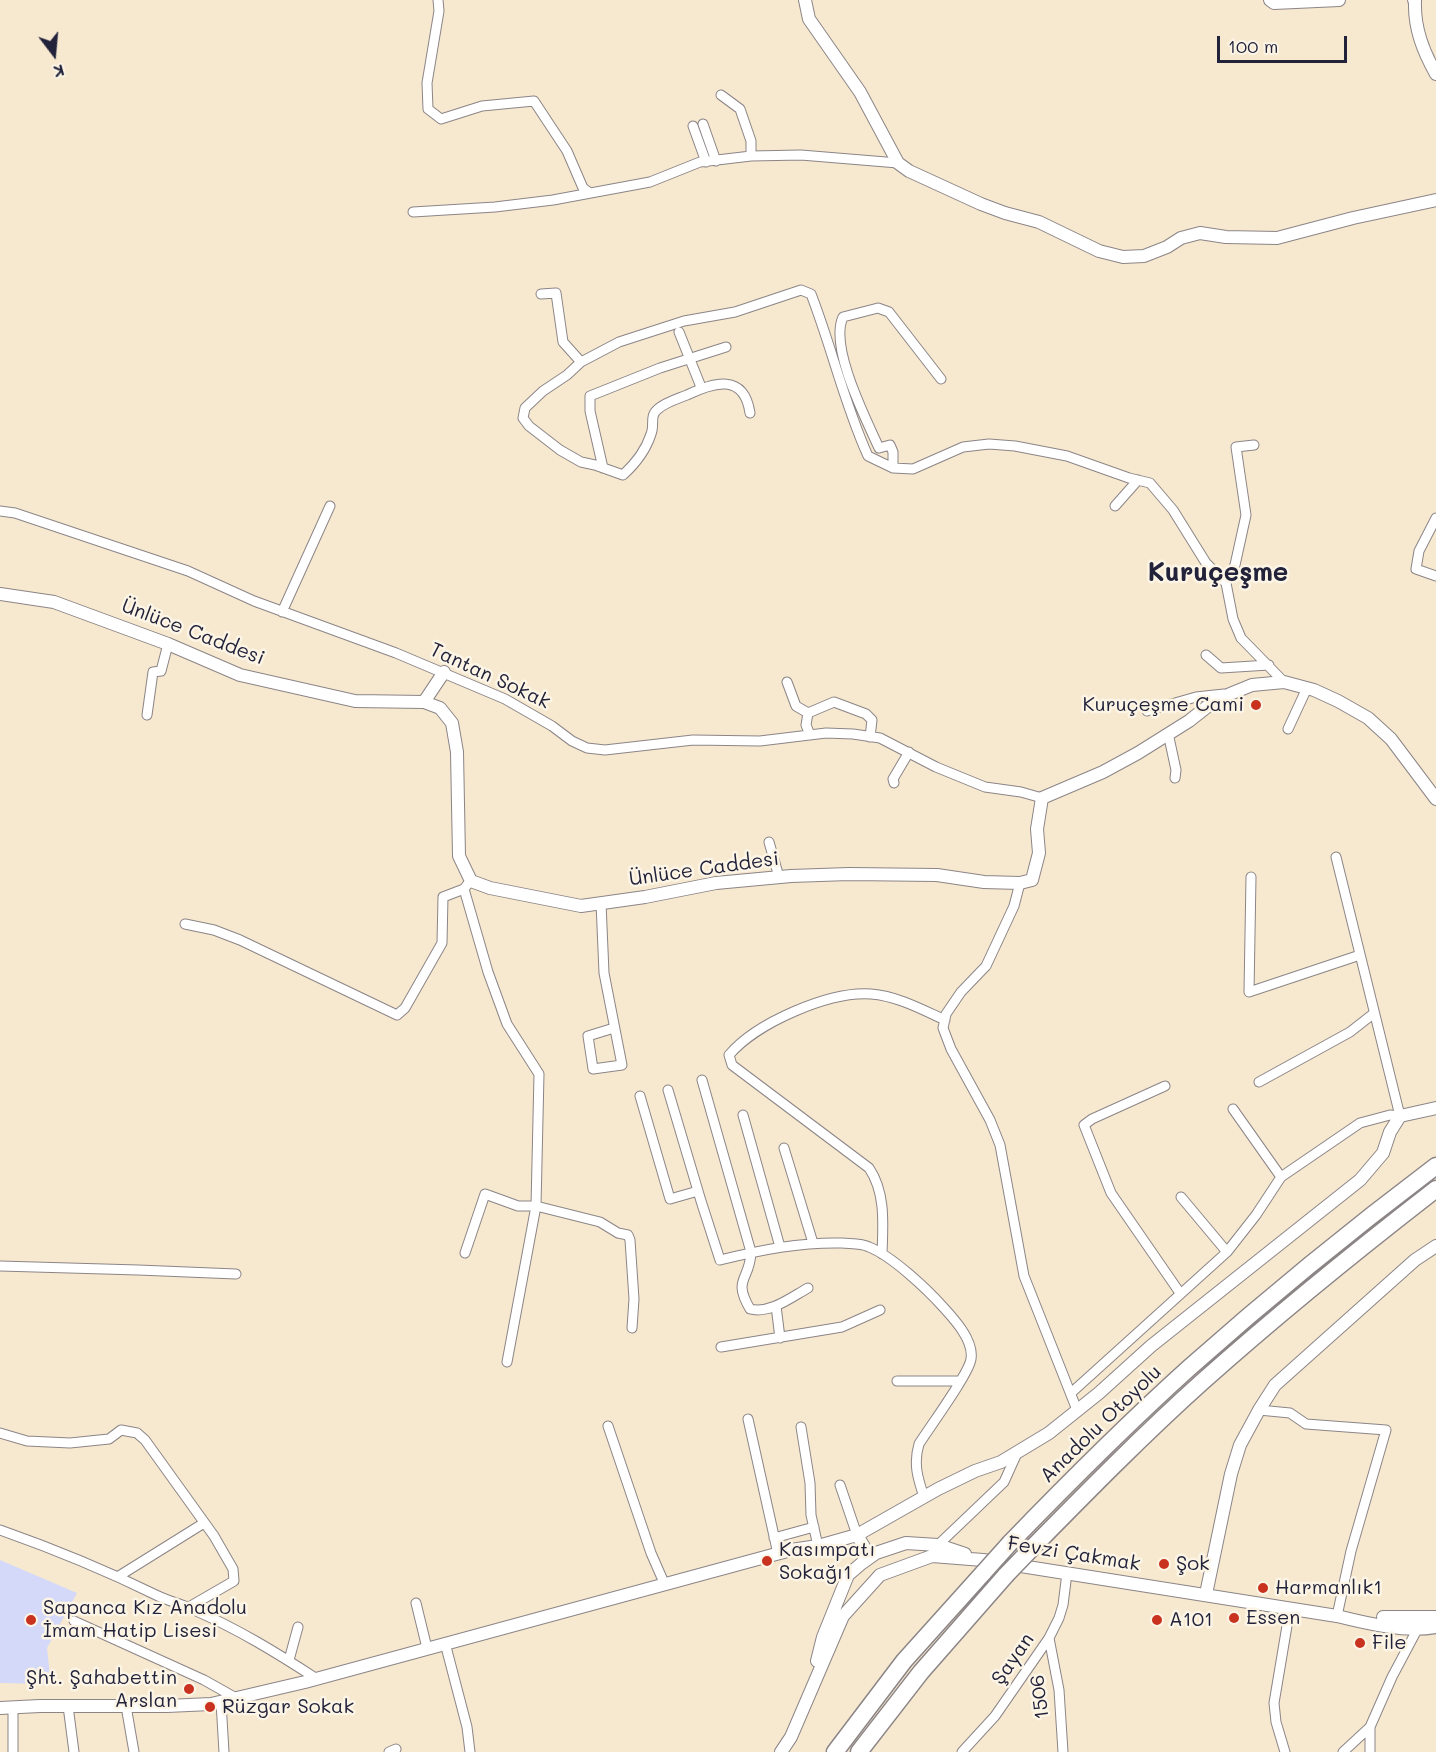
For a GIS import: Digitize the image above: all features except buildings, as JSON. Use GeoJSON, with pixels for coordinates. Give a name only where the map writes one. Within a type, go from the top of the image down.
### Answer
{"type":"FeatureCollection","features":[{"type":"Feature","properties":{"kind":"highway","name":"Anadolu Otoyolu"},"geometry":{"type":"LineString","coordinates":[[835,1752],[904,1661],[983,1566],[1010,1543],[1091,1460],[1189,1368],[1271,1297],[1436,1166]]}},
{"type":"Feature","properties":{"kind":"highway","name":"Anadolu Otoyolu"},"geometry":{"type":"LineString","coordinates":[[859,1752],[921,1672],[1006,1575],[1104,1475],[1201,1383],[1282,1312],[1436,1189]]}},
{"type":"Feature","properties":{"kind":"street"},"geometry":{"type":"LineString","coordinates":[[438,0],[439,11],[427,83],[428,109],[441,119],[482,106],[534,102],[567,151],[584,188],[590,193]]}},
{"type":"Feature","properties":{"kind":"street"},"geometry":{"type":"LineString","coordinates":[[805,0],[809,18],[860,92],[898,163],[909,171],[981,204],[1039,222],[1099,251],[1123,257],[1144,256],[1167,247],[1181,238],[1200,233],[1226,237],[1277,238],[1436,200]]}},
{"type":"Feature","properties":{"kind":"street"},"geometry":{"type":"LineString","coordinates":[[1270,0],[1274,3],[1339,0]]}},
{"type":"Feature","properties":{"kind":"street"},"geometry":{"type":"LineString","coordinates":[[1415,0],[1414,17],[1421,43],[1436,74]]}},
{"type":"Feature","properties":{"kind":"street"},"geometry":{"type":"LineString","coordinates":[[721,95],[740,109],[751,141],[751,156]]}},
{"type":"Feature","properties":{"kind":"street"},"geometry":{"type":"LineString","coordinates":[[703,124],[711,161]]}},
{"type":"Feature","properties":{"kind":"street"},"geometry":{"type":"LineString","coordinates":[[693,126],[711,161]]}},
{"type":"Feature","properties":{"kind":"street"},"geometry":{"type":"LineString","coordinates":[[413,212],[495,207],[553,200],[650,182],[680,169],[711,161],[751,156],[801,155],[898,163]]}},
{"type":"Feature","properties":{"kind":"street"},"geometry":{"type":"LineString","coordinates":[[750,413],[746,397],[738,387],[725,383],[701,387],[657,409],[652,417],[653,431],[649,440],[633,466],[623,476],[581,462],[560,450],[529,426],[523,418],[525,408],[543,392],[581,362],[619,342],[684,321],[735,312],[801,290],[811,294],[827,335],[852,422],[867,456],[893,468],[913,468],[963,447],[989,444],[1015,446],[1066,456],[1150,483],[1173,510],[1206,563],[1226,583],[1233,619],[1241,638],[1284,682]]}},
{"type":"Feature","properties":{"kind":"street"},"geometry":{"type":"LineString","coordinates":[[541,294],[556,293],[563,342],[581,362]]}},
{"type":"Feature","properties":{"kind":"street"},"geometry":{"type":"LineString","coordinates":[[893,468],[893,452],[890,446],[879,448],[849,375],[840,342],[839,325],[843,317],[878,308],[889,312],[941,379]]}},
{"type":"Feature","properties":{"kind":"street"},"geometry":{"type":"LineString","coordinates":[[679,332],[701,387]]}},
{"type":"Feature","properties":{"kind":"street"},"geometry":{"type":"LineString","coordinates":[[603,468],[590,411],[590,396],[726,347]]}},
{"type":"Feature","properties":{"kind":"street"},"geometry":{"type":"LineString","coordinates":[[1226,583],[1235,565],[1246,515],[1236,447],[1254,445]]}},
{"type":"Feature","properties":{"kind":"street"},"geometry":{"type":"LineString","coordinates":[[1115,506],[1138,480]]}},
{"type":"Feature","properties":{"kind":"street"},"geometry":{"type":"LineString","coordinates":[[282,612],[330,506]]}},
{"type":"Feature","properties":{"kind":"street","name":"Tantan Sokak"},"geometry":{"type":"LineString","coordinates":[[0,511],[15,513],[188,572],[282,612],[303,617],[444,672],[505,699],[587,748],[605,750],[693,740],[760,741],[826,733],[870,736],[879,738],[936,767],[985,787],[1042,798]]}},
{"type":"Feature","properties":{"kind":"street"},"geometry":{"type":"LineString","coordinates":[[1436,518],[1419,551],[1416,569],[1436,576]]}},
{"type":"Feature","properties":{"kind":"street","name":"Ünlüce Caddesi"},"geometry":{"type":"LineString","coordinates":[[0,594],[54,602],[168,644],[240,675],[355,701],[424,702]]}},
{"type":"Feature","properties":{"kind":"street"},"geometry":{"type":"LineString","coordinates":[[147,715],[153,672],[161,671],[168,644]]}},
{"type":"Feature","properties":{"kind":"street"},"geometry":{"type":"LineString","coordinates":[[1206,655],[1221,668],[1269,665]]}},
{"type":"Feature","properties":{"kind":"street"},"geometry":{"type":"LineString","coordinates":[[444,672],[424,702],[440,708],[453,723],[457,752],[459,856],[488,972],[507,1024],[539,1074],[536,1206],[507,1362]]}},
{"type":"Feature","properties":{"kind":"street"},"geometry":{"type":"LineString","coordinates":[[787,682],[796,706],[808,713]]}},
{"type":"Feature","properties":{"kind":"street"},"geometry":{"type":"LineString","coordinates":[[1077,1410],[1024,1276],[1000,1144],[990,1120],[951,1049],[943,1028],[946,1014],[961,992],[986,966],[1014,906],[1020,883],[1032,880],[1039,853],[1037,829],[1042,798],[1103,772],[1230,694],[1252,685],[1284,682],[1338,700],[1368,718],[1391,739],[1436,799]]}},
{"type":"Feature","properties":{"kind":"street"},"geometry":{"type":"LineString","coordinates":[[1288,729],[1307,688]]}},
{"type":"Feature","properties":{"kind":"street"},"geometry":{"type":"LineString","coordinates":[[1147,711],[1196,698],[1230,694]]}},
{"type":"Feature","properties":{"kind":"street"},"geometry":{"type":"LineString","coordinates":[[808,713],[834,702],[866,714],[872,720],[870,736]]}},
{"type":"Feature","properties":{"kind":"street"},"geometry":{"type":"LineString","coordinates":[[808,713],[806,725],[810,735]]}},
{"type":"Feature","properties":{"kind":"street"},"geometry":{"type":"LineString","coordinates":[[1168,733],[1176,770],[1175,778]]}},
{"type":"Feature","properties":{"kind":"street"},"geometry":{"type":"LineString","coordinates":[[894,783],[893,779],[909,752]]}},
{"type":"Feature","properties":{"kind":"street"},"geometry":{"type":"LineString","coordinates":[[769,842],[780,877]]}},
{"type":"Feature","properties":{"kind":"street"},"geometry":{"type":"LineString","coordinates":[[0,1708],[178,1706],[221,1702],[317,1679],[665,1584],[857,1535],[975,1471],[1001,1462],[1049,1433],[1151,1346],[1360,1180],[1383,1153],[1390,1132],[1400,1116],[1336,857]]}},
{"type":"Feature","properties":{"kind":"street","name":"Ünlüce Caddesi"},"geometry":{"type":"LineString","coordinates":[[467,885],[580,906],[645,897],[716,883],[780,877],[849,874],[937,875],[984,882],[1020,883]]}},
{"type":"Feature","properties":{"kind":"street"},"geometry":{"type":"LineString","coordinates":[[1251,877],[1249,992],[1360,955]]}},
{"type":"Feature","properties":{"kind":"street"},"geometry":{"type":"LineString","coordinates":[[185,924],[214,930],[240,940],[396,1015],[405,1008],[442,943],[443,897],[467,885]]}},
{"type":"Feature","properties":{"kind":"street"},"geometry":{"type":"LineString","coordinates":[[601,903],[604,974],[622,1065],[593,1069],[588,1036],[614,1029]]}},
{"type":"Feature","properties":{"kind":"street"},"geometry":{"type":"LineString","coordinates":[[882,1254],[882,1205],[876,1178],[869,1168],[732,1065],[729,1055],[750,1035],[786,1014],[854,994],[871,994],[904,1002],[945,1020]]}},
{"type":"Feature","properties":{"kind":"street"},"geometry":{"type":"LineString","coordinates":[[1259,1082],[1350,1032],[1373,1014]]}},
{"type":"Feature","properties":{"kind":"street"},"geometry":{"type":"LineString","coordinates":[[702,1080],[750,1252],[750,1263],[742,1282],[741,1294],[750,1309],[761,1312],[808,1288]]}},
{"type":"Feature","properties":{"kind":"street"},"geometry":{"type":"LineString","coordinates":[[1165,1086],[1092,1119],[1084,1125],[1112,1193],[1180,1293]]}},
{"type":"Feature","properties":{"kind":"street"},"geometry":{"type":"LineString","coordinates":[[668,1090],[720,1260],[750,1252],[813,1243],[856,1244],[869,1247],[882,1254],[936,1299],[954,1318],[966,1339],[972,1358],[960,1381],[918,1444],[916,1470],[924,1497]]}},
{"type":"Feature","properties":{"kind":"street"},"geometry":{"type":"LineString","coordinates":[[640,1096],[670,1198],[698,1191]]}},
{"type":"Feature","properties":{"kind":"street"},"geometry":{"type":"LineString","coordinates":[[1071,1393],[1227,1252],[1256,1215],[1281,1177],[1360,1123],[1390,1115],[1400,1116],[1436,1108]]}},
{"type":"Feature","properties":{"kind":"street"},"geometry":{"type":"LineString","coordinates":[[1233,1109],[1281,1177]]}},
{"type":"Feature","properties":{"kind":"street"},"geometry":{"type":"LineString","coordinates":[[743,1115],[780,1247]]}},
{"type":"Feature","properties":{"kind":"street"},"geometry":{"type":"LineString","coordinates":[[784,1148],[813,1243]]}},
{"type":"Feature","properties":{"kind":"street"},"geometry":{"type":"LineString","coordinates":[[465,1253],[485,1194],[518,1206],[536,1206],[600,1222],[618,1233],[628,1235],[634,1274],[632,1328]]}},
{"type":"Feature","properties":{"kind":"street"},"geometry":{"type":"LineString","coordinates":[[1181,1197],[1227,1252]]}},
{"type":"Feature","properties":{"kind":"street"},"geometry":{"type":"LineString","coordinates":[[1206,1594],[1231,1474],[1240,1445],[1258,1410],[1275,1385],[1407,1267],[1436,1246]]}},
{"type":"Feature","properties":{"kind":"street"},"geometry":{"type":"LineString","coordinates":[[0,1266],[236,1274]]}},
{"type":"Feature","properties":{"kind":"street"},"geometry":{"type":"LineString","coordinates":[[776,1306],[780,1338]]}},
{"type":"Feature","properties":{"kind":"street"},"geometry":{"type":"LineString","coordinates":[[722,1347],[842,1327],[880,1310]]}},
{"type":"Feature","properties":{"kind":"street"},"geometry":{"type":"LineString","coordinates":[[897,1381],[960,1381]]}},
{"type":"Feature","properties":{"kind":"street"},"geometry":{"type":"LineString","coordinates":[[1258,1410],[1290,1413],[1306,1424],[1386,1430],[1351,1551],[1337,1616]]}},
{"type":"Feature","properties":{"kind":"street"},"geometry":{"type":"LineString","coordinates":[[748,1419],[778,1554]]}},
{"type":"Feature","properties":{"kind":"street"},"geometry":{"type":"LineString","coordinates":[[608,1426],[651,1553],[665,1584]]}},
{"type":"Feature","properties":{"kind":"street"},"geometry":{"type":"LineString","coordinates":[[801,1427],[810,1483],[811,1515],[818,1546]]}},
{"type":"Feature","properties":{"kind":"street"},"geometry":{"type":"LineString","coordinates":[[0,1433],[27,1441],[70,1443],[109,1439],[121,1430],[137,1433],[145,1440],[204,1523],[232,1569],[234,1581],[189,1607]]}},
{"type":"Feature","properties":{"kind":"street"},"geometry":{"type":"LineString","coordinates":[[938,1545],[1004,1482],[1018,1451]]}},
{"type":"Feature","properties":{"kind":"street"},"geometry":{"type":"LineString","coordinates":[[840,1485],[871,1574],[883,1573],[932,1556],[983,1566]]}},
{"type":"Feature","properties":{"kind":"street"},"geometry":{"type":"LineString","coordinates":[[119,1576],[204,1523]]}},
{"type":"Feature","properties":{"kind":"street"},"geometry":{"type":"LineString","coordinates":[[774,1538],[814,1527]]}},
{"type":"Feature","properties":{"kind":"street"},"geometry":{"type":"LineString","coordinates":[[0,1530],[119,1576],[158,1596],[189,1607],[262,1643],[317,1679]]}},
{"type":"Feature","properties":{"kind":"street"},"geometry":{"type":"LineString","coordinates":[[808,1700],[823,1637],[848,1575],[866,1560],[886,1549],[906,1543],[938,1545],[983,1566]]}},
{"type":"Feature","properties":{"kind":"street"},"geometry":{"type":"LineString","coordinates":[[781,1752],[791,1737],[808,1700],[843,1616],[883,1573],[889,1562],[886,1549]]}},
{"type":"Feature","properties":{"kind":"street","name":"Fevzi Çakmak"},"geometry":{"type":"LineString","coordinates":[[983,1566],[1067,1573],[1337,1616]]}},
{"type":"Feature","properties":{"kind":"street","name":"Şayan"},"geometry":{"type":"LineString","coordinates":[[962,1752],[995,1716],[1049,1638],[1063,1605],[1067,1573]]}},
{"type":"Feature","properties":{"kind":"street"},"geometry":{"type":"LineString","coordinates":[[416,1603],[427,1648]]}},
{"type":"Feature","properties":{"kind":"street"},"geometry":{"type":"LineString","coordinates":[[1285,1752],[1276,1722],[1274,1703],[1290,1608]]}},
{"type":"Feature","properties":{"kind":"street"},"geometry":{"type":"LineString","coordinates":[[1337,1616],[1425,1619],[1435,1625]]}},
{"type":"Feature","properties":{"kind":"street"},"geometry":{"type":"LineString","coordinates":[[1337,1616],[1361,1622],[1418,1628],[1435,1625]]}},
{"type":"Feature","properties":{"kind":"street"},"geometry":{"type":"LineString","coordinates":[[74,1621],[204,1680],[236,1698]]}},
{"type":"Feature","properties":{"kind":"street"},"geometry":{"type":"LineString","coordinates":[[289,1660],[298,1627]]}},
{"type":"Feature","properties":{"kind":"street"},"geometry":{"type":"LineString","coordinates":[[1343,1752],[1370,1727],[1392,1677],[1418,1628]]}},
{"type":"Feature","properties":{"kind":"street","name":"1506"},"geometry":{"type":"LineString","coordinates":[[1049,1638],[1059,1690],[1064,1752]]}},
{"type":"Feature","properties":{"kind":"street"},"geometry":{"type":"LineString","coordinates":[[445,1643],[467,1726],[470,1752]]}},
{"type":"Feature","properties":{"kind":"street"},"geometry":{"type":"LineString","coordinates":[[221,1702],[224,1752]]}},
{"type":"Feature","properties":{"kind":"street"},"geometry":{"type":"LineString","coordinates":[[68,1706],[74,1752]]}},
{"type":"Feature","properties":{"kind":"street"},"geometry":{"type":"LineString","coordinates":[[126,1706],[134,1752]]}},
{"type":"Feature","properties":{"kind":"street"},"geometry":{"type":"LineString","coordinates":[[14,1707],[14,1752]]}},
{"type":"Feature","properties":{"kind":"street"},"geometry":{"type":"LineString","coordinates":[[1370,1727],[1370,1752]]}},
{"type":"Feature","properties":{"kind":"shaded area","name":"Sapanca Kız Anadolu İmam Hatip Lisesi"},"geometry":{"type":"Polygon","coordinates":[[[0,1560],[77,1593],[47,1648],[50,1676],[45,1684],[0,1683],[0,1560]]]}},
{"type":"Feature","properties":{"kind":"place","name":"Kuruçeşme Cami"},"geometry":{"type":"Point","coordinates":[1256,705]}},
{"type":"Feature","properties":{"kind":"place","name":"Kasımpatı Sokağı1"},"geometry":{"type":"Point","coordinates":[767,1561]}},
{"type":"Feature","properties":{"kind":"place","name":"Şok"},"geometry":{"type":"Point","coordinates":[1164,1564]}},
{"type":"Feature","properties":{"kind":"place","name":"Harmanlık1"},"geometry":{"type":"Point","coordinates":[1263,1588]}},
{"type":"Feature","properties":{"kind":"place","name":"Essen"},"geometry":{"type":"Point","coordinates":[1234,1618]}},
{"type":"Feature","properties":{"kind":"place","name":"Sapanca Kız Anadolu İmam Hatip Lisesi"},"geometry":{"type":"Point","coordinates":[31,1620]}},
{"type":"Feature","properties":{"kind":"place","name":"A101"},"geometry":{"type":"Point","coordinates":[1157,1620]}},
{"type":"Feature","properties":{"kind":"place","name":"File"},"geometry":{"type":"Point","coordinates":[1360,1643]}},
{"type":"Feature","properties":{"kind":"place","name":"Şht. Şahabettin Arslan"},"geometry":{"type":"Point","coordinates":[189,1689]}},
{"type":"Feature","properties":{"kind":"place","name":"Rüzgar Sokak"},"geometry":{"type":"Point","coordinates":[210,1707]}},
{"type":"Feature","properties":{"kind":"district","name":"Kuruçeşme"},"geometry":{"type":"Point","coordinates":[1218,573]}}]}
